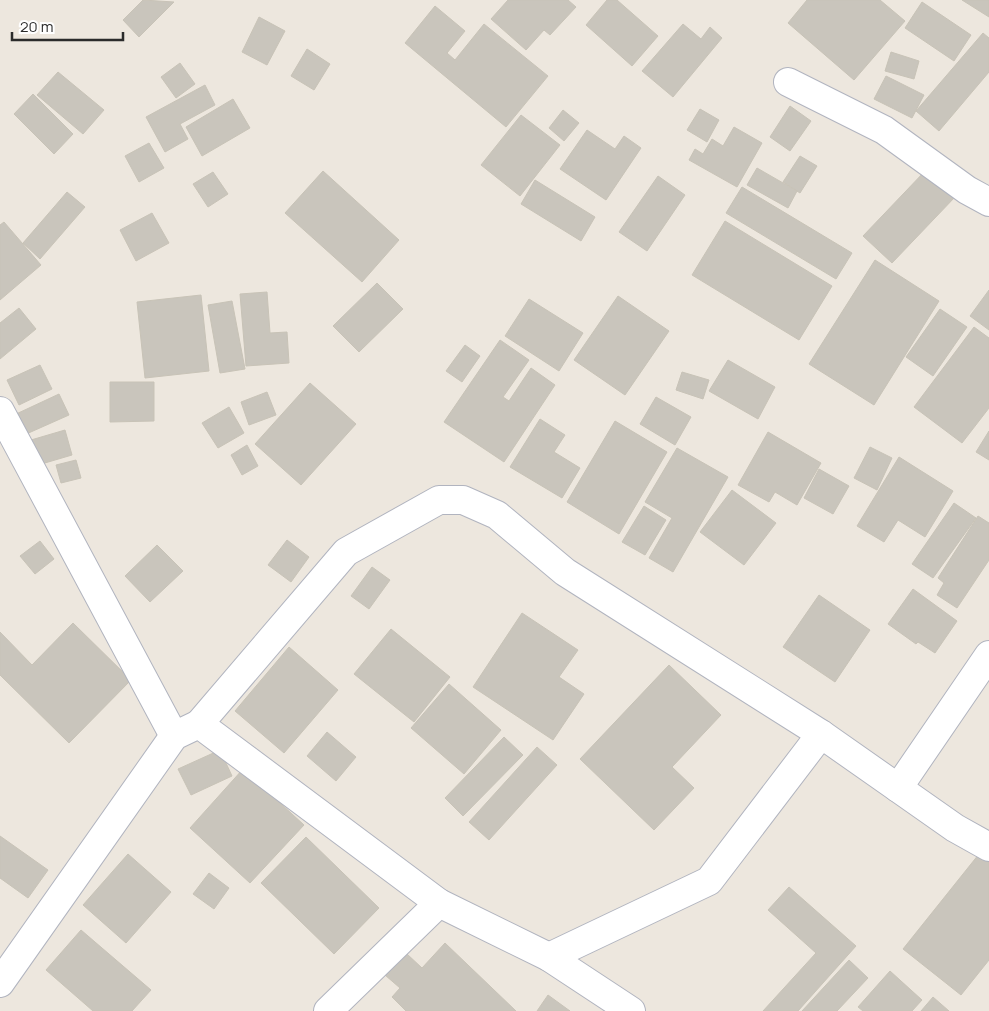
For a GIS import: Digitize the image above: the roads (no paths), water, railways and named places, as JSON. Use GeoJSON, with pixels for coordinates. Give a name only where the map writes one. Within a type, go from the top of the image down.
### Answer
{"type":"FeatureCollection","features":[{"type":"Feature","properties":{"kind":"street"},"geometry":{"type":"LineString","coordinates":[[788,82],[884,130],[967,190],[989,202]]}},
{"type":"Feature","properties":{"kind":"street"},"geometry":{"type":"LineString","coordinates":[[0,411],[174,736]]}},
{"type":"Feature","properties":{"kind":"street"},"geometry":{"type":"LineString","coordinates":[[0,983],[174,736],[199,724],[346,552],[439,500],[463,500],[496,515],[565,572],[821,734],[955,828],[989,847]]}},
{"type":"Feature","properties":{"kind":"street"},"geometry":{"type":"LineString","coordinates":[[898,788],[989,655]]}},
{"type":"Feature","properties":{"kind":"street"},"geometry":{"type":"LineString","coordinates":[[199,724],[439,904],[549,957],[631,1011]]}},
{"type":"Feature","properties":{"kind":"street"},"geometry":{"type":"LineString","coordinates":[[549,957],[709,881],[821,734]]}},
{"type":"Feature","properties":{"kind":"street"},"geometry":{"type":"LineString","coordinates":[[328,1011],[439,904]]}}]}
